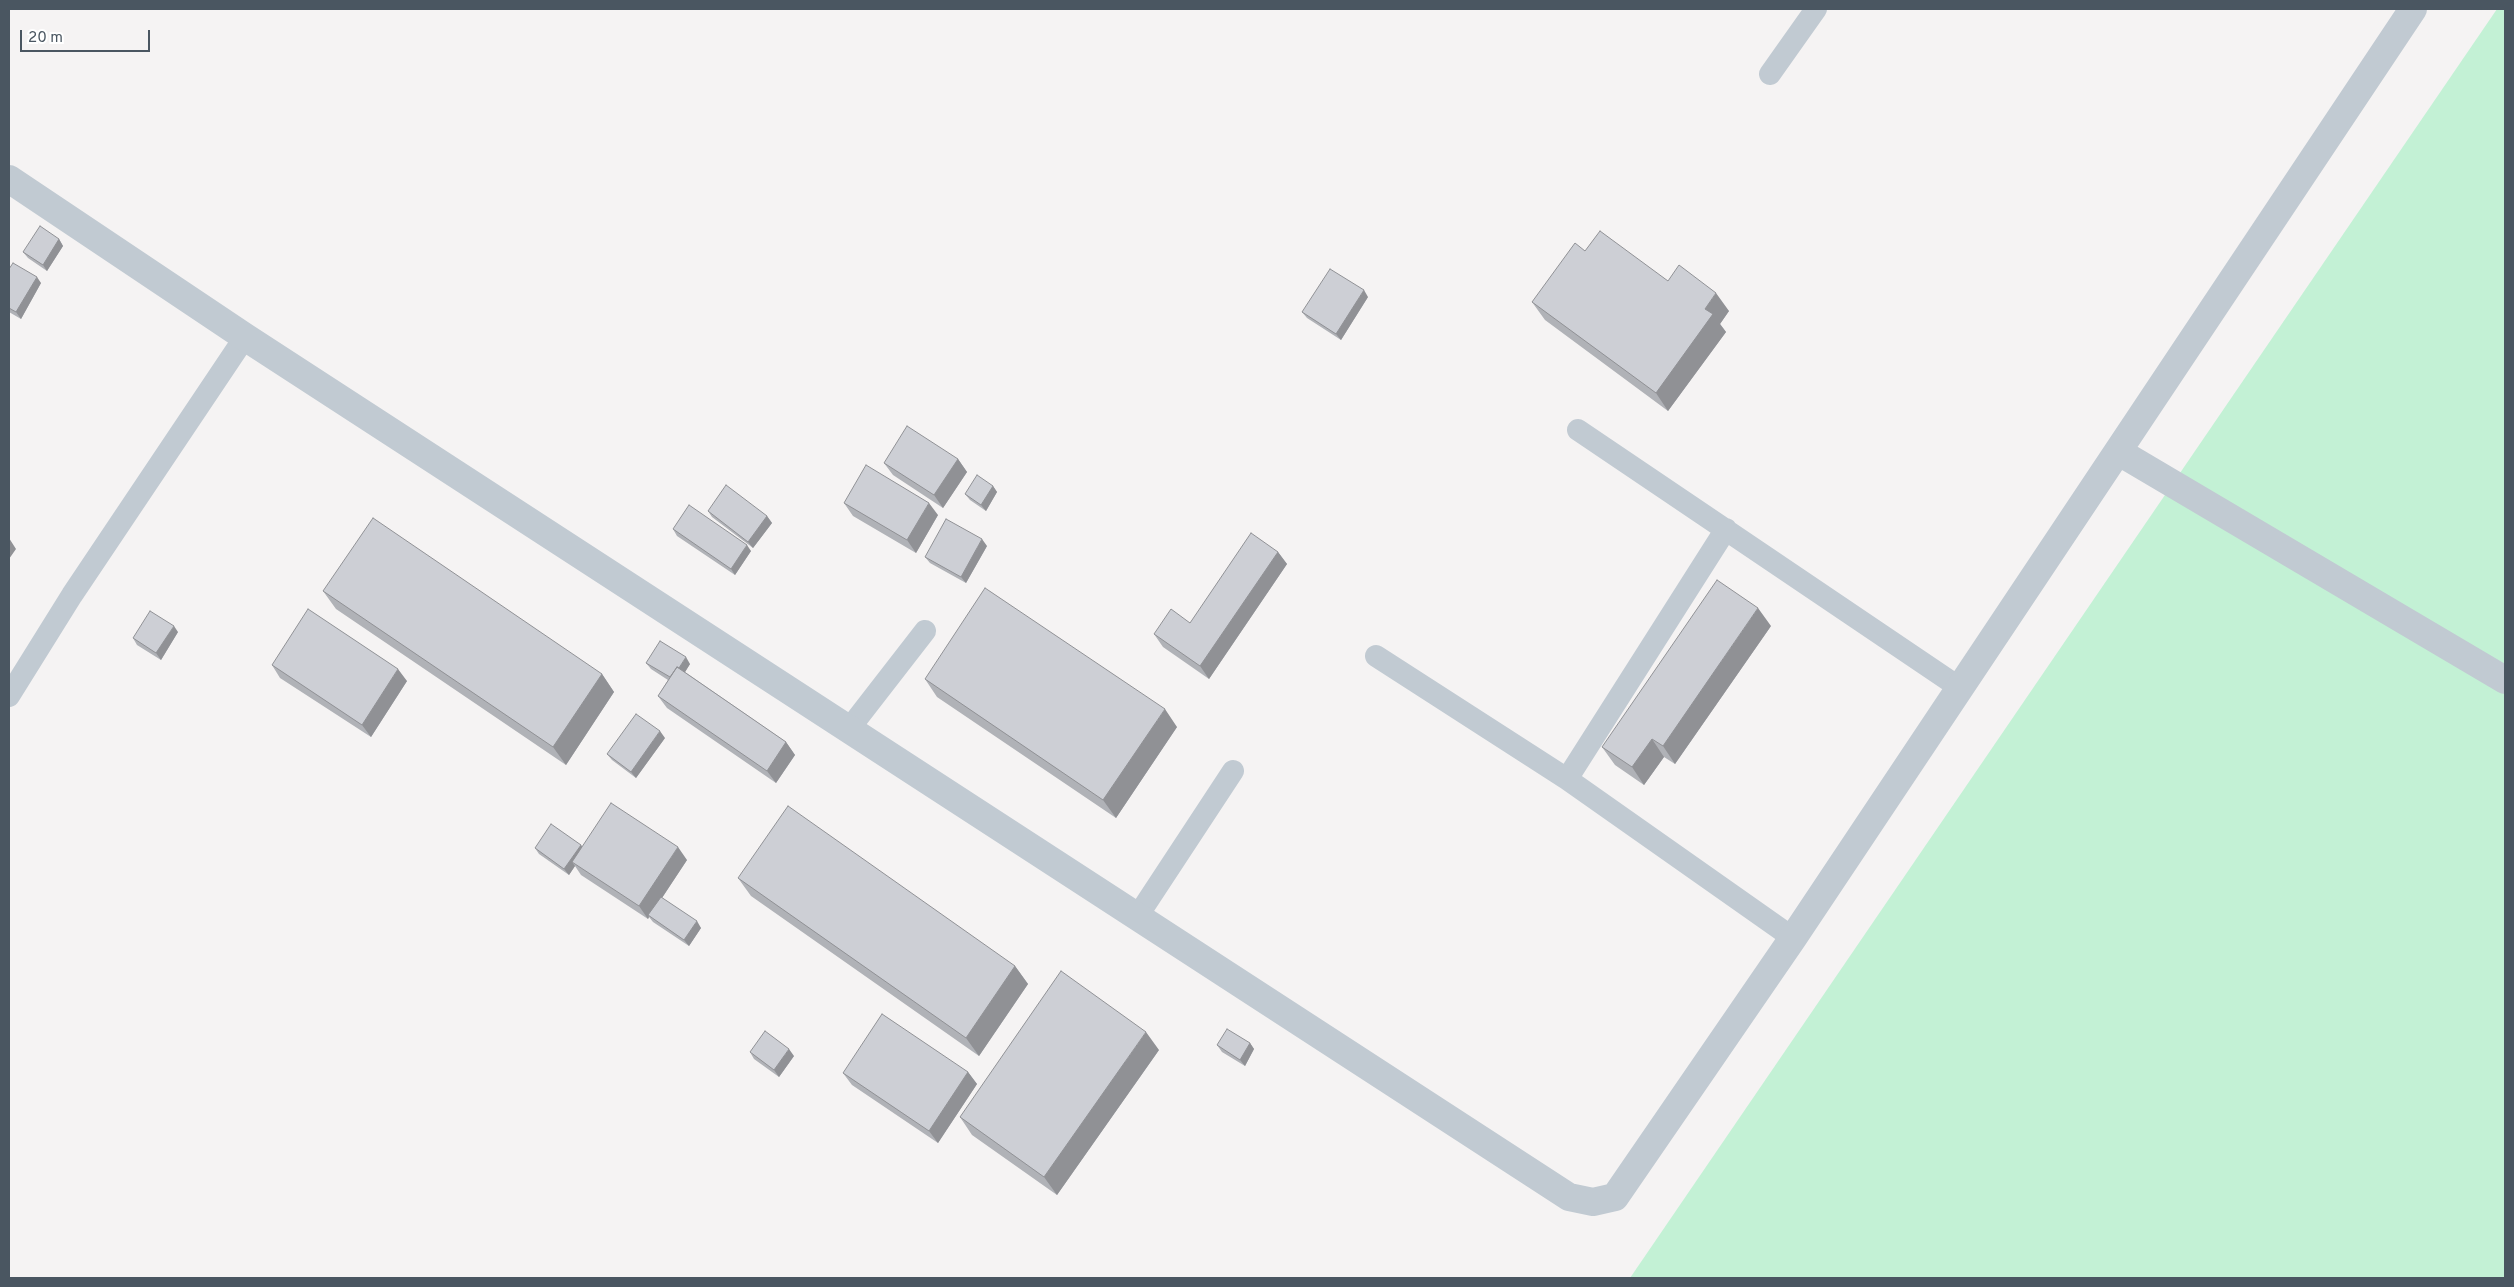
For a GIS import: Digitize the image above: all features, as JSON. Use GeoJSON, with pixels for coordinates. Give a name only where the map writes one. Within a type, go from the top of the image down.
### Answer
{"type":"FeatureCollection","features":[{"type":"Feature","properties":{"kind":"street"},"geometry":{"type":"LineString","coordinates":[[9,179],[246,337],[1569,1197],[1593,1202],[1615,1197],[1793,938],[2413,9]]}},
{"type":"Feature","properties":{"kind":"street"},"geometry":{"type":"LineString","coordinates":[[2119,452],[2505,680]]}},
{"type":"Feature","properties":{"kind":"lane"},"geometry":{"type":"LineString","coordinates":[[1770,74],[1816,9]]}},
{"type":"Feature","properties":{"kind":"lane"},"geometry":{"type":"LineString","coordinates":[[9,696],[72,595],[246,337]]}},
{"type":"Feature","properties":{"kind":"lane"},"geometry":{"type":"LineString","coordinates":[[1578,430],[1960,688]]}},
{"type":"Feature","properties":{"kind":"lane"},"geometry":{"type":"LineString","coordinates":[[1567,779],[1726,530]]}},
{"type":"Feature","properties":{"kind":"lane"},"geometry":{"type":"LineString","coordinates":[[849,729],[925,632]]}},
{"type":"Feature","properties":{"kind":"lane"},"geometry":{"type":"LineString","coordinates":[[1376,656],[1567,779],[1793,938]]}},
{"type":"Feature","properties":{"kind":"lane"},"geometry":{"type":"LineString","coordinates":[[1137,916],[1233,771]]}},
{"type":"Feature","properties":{"kind":"green space"},"geometry":{"type":"Polygon","coordinates":[[[2497,9],[2505,9],[2505,1278],[1630,1278],[2497,9]]]}},
{"type":"Feature","properties":{"kind":"building"},"geometry":{"type":"Polygon","coordinates":[[[40,226],[59,239],[43,265],[23,252],[40,226]]]}},
{"type":"Feature","properties":{"kind":"building"},"geometry":{"type":"Polygon","coordinates":[[[1600,231],[1668,281],[1679,265],[1716,293],[1705,309],[1713,314],[1656,393],[1532,302],[1575,243],[1585,251],[1600,231]]]}},
{"type":"Feature","properties":{"kind":"building"},"geometry":{"type":"Polygon","coordinates":[[[13,263],[37,277],[16,312],[9,308],[9,269],[13,263]]]}},
{"type":"Feature","properties":{"kind":"building"},"geometry":{"type":"Polygon","coordinates":[[[1330,269],[1364,290],[1336,334],[1302,312],[1330,269]]]}},
{"type":"Feature","properties":{"kind":"building"},"geometry":{"type":"Polygon","coordinates":[[[907,426],[958,459],[934,495],[884,463],[907,426]]]}},
{"type":"Feature","properties":{"kind":"building"},"geometry":{"type":"Polygon","coordinates":[[[866,465],[929,503],[907,540],[844,503],[866,465]]]}},
{"type":"Feature","properties":{"kind":"building"},"geometry":{"type":"Polygon","coordinates":[[[977,475],[993,486],[981,505],[965,494],[977,475]]]}},
{"type":"Feature","properties":{"kind":"building"},"geometry":{"type":"Polygon","coordinates":[[[726,485],[767,516],[748,542],[708,511],[726,485]]]}},
{"type":"Feature","properties":{"kind":"building"},"geometry":{"type":"Polygon","coordinates":[[[689,505],[747,545],[731,569],[673,529],[689,505]]]}},
{"type":"Feature","properties":{"kind":"building"},"geometry":{"type":"Polygon","coordinates":[[[373,518],[602,674],[553,747],[323,591],[373,518]]]}},
{"type":"Feature","properties":{"kind":"building"},"geometry":{"type":"Polygon","coordinates":[[[946,519],[982,539],[961,577],[925,557],[946,519]]]}},
{"type":"Feature","properties":{"kind":"building"},"geometry":{"type":"Polygon","coordinates":[[[1251,533],[1278,552],[1200,666],[1154,634],[1171,609],[1190,623],[1251,533]]]}},
{"type":"Feature","properties":{"kind":"building"},"geometry":{"type":"Polygon","coordinates":[[[1717,580],[1758,608],[1663,746],[1652,739],[1632,767],[1602,747],[1717,580]]]}},
{"type":"Feature","properties":{"kind":"building"},"geometry":{"type":"Polygon","coordinates":[[[985,588],[1165,709],[1103,800],[925,679],[985,588]]]}},
{"type":"Feature","properties":{"kind":"building"},"geometry":{"type":"Polygon","coordinates":[[[308,609],[398,669],[362,725],[272,665],[308,609]]]}},
{"type":"Feature","properties":{"kind":"building"},"geometry":{"type":"Polygon","coordinates":[[[150,611],[174,626],[156,653],[133,638],[150,611]]]}},
{"type":"Feature","properties":{"kind":"building"},"geometry":{"type":"Polygon","coordinates":[[[660,641],[686,657],[670,677],[646,663],[660,641]]]}},
{"type":"Feature","properties":{"kind":"building"},"geometry":{"type":"Polygon","coordinates":[[[677,667],[786,742],[767,771],[658,696],[677,667]]]}},
{"type":"Feature","properties":{"kind":"building"},"geometry":{"type":"Polygon","coordinates":[[[636,714],[660,731],[631,772],[607,754],[636,714]]]}},
{"type":"Feature","properties":{"kind":"building"},"geometry":{"type":"Polygon","coordinates":[[[611,803],[678,847],[639,906],[572,862],[611,803]]]}},
{"type":"Feature","properties":{"kind":"building"},"geometry":{"type":"Polygon","coordinates":[[[788,806],[1015,966],[966,1038],[738,878],[788,806]]]}},
{"type":"Feature","properties":{"kind":"building"},"geometry":{"type":"Polygon","coordinates":[[[551,824],[581,845],[564,869],[535,848],[551,824]]]}},
{"type":"Feature","properties":{"kind":"building"},"geometry":{"type":"Polygon","coordinates":[[[661,897],[697,921],[684,940],[648,915],[661,897]]]}},
{"type":"Feature","properties":{"kind":"building"},"geometry":{"type":"Polygon","coordinates":[[[1061,971],[1146,1032],[1044,1177],[960,1117],[1061,971]]]}},
{"type":"Feature","properties":{"kind":"building"},"geometry":{"type":"Polygon","coordinates":[[[882,1014],[968,1072],[929,1131],[843,1073],[882,1014]]]}},
{"type":"Feature","properties":{"kind":"building"},"geometry":{"type":"Polygon","coordinates":[[[1227,1029],[1250,1043],[1240,1060],[1217,1045],[1227,1029]]]}},
{"type":"Feature","properties":{"kind":"building"},"geometry":{"type":"Polygon","coordinates":[[[765,1031],[789,1049],[774,1070],[750,1052],[765,1031]]]}}]}
